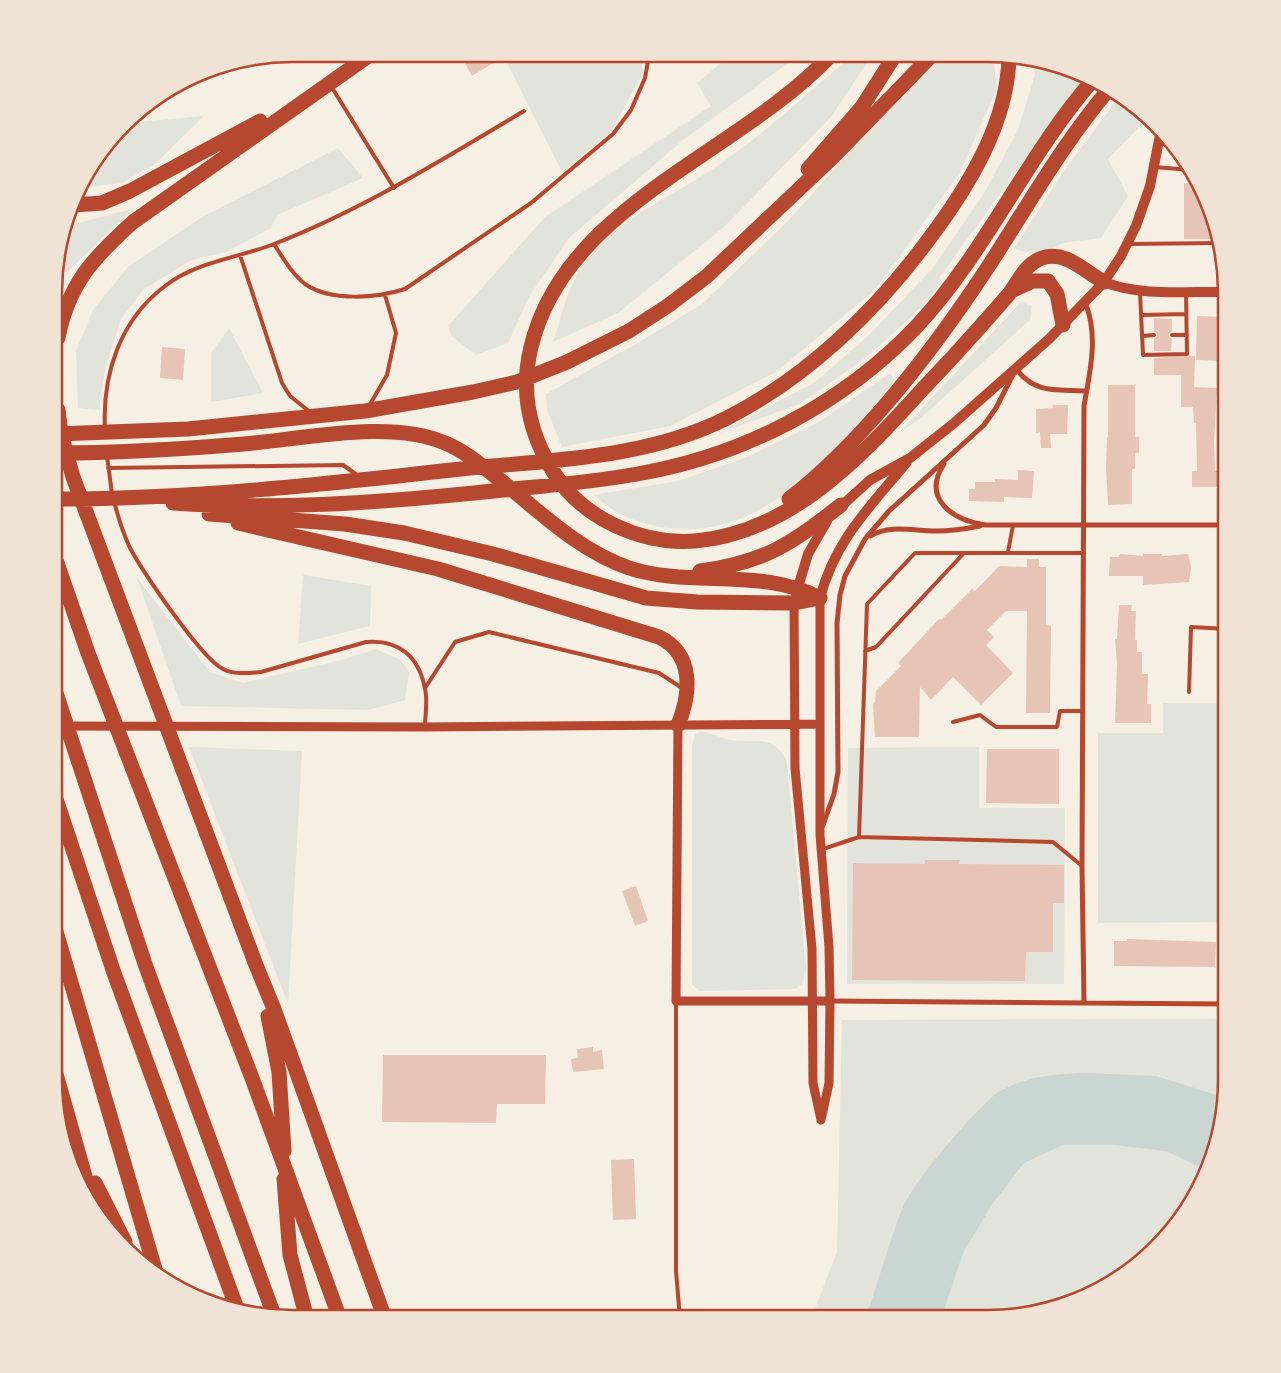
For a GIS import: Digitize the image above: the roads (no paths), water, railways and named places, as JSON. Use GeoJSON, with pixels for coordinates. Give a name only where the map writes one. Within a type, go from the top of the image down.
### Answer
{"type":"FeatureCollection","features":[{"type":"Feature","properties":{"kind":"highway"},"geometry":{"type":"LineString","coordinates":[[62,317],[76,283],[100,252],[133,222],[359,62]]}},
{"type":"Feature","properties":{"kind":"highway"},"geometry":{"type":"LineString","coordinates":[[824,62],[812,74],[760,115],[608,225],[577,257],[550,296],[531,345],[527,371],[527,397],[538,444],[558,480],[574,498],[594,514],[618,527],[657,539],[701,540],[718,538],[792,508],[848,466],[889,427],[1011,291],[1020,275],[1031,264],[1050,256],[1069,260],[1104,282]]}},
{"type":"Feature","properties":{"kind":"highway"},"geometry":{"type":"LineString","coordinates":[[740,245],[862,107],[891,62]]}},
{"type":"Feature","properties":{"kind":"highway"},"geometry":{"type":"LineString","coordinates":[[62,434],[188,429],[315,417],[365,410],[474,392],[517,382],[567,362],[610,342],[669,305],[707,276],[833,157],[925,62]]}},
{"type":"Feature","properties":{"kind":"highway"},"geometry":{"type":"LineString","coordinates":[[210,504],[364,480],[631,450],[682,437],[726,419],[748,407],[792,376],[838,339],[879,299],[918,254],[965,187],[985,148],[1000,109],[1007,83],[1008,63]]}},
{"type":"Feature","properties":{"kind":"highway"},"geometry":{"type":"LineString","coordinates":[[80,205],[102,203],[130,192],[328,82]]}},
{"type":"Feature","properties":{"kind":"highway"},"geometry":{"type":"LineString","coordinates":[[62,499],[122,499],[210,504],[364,503],[615,478],[698,460],[743,444],[780,428],[855,382],[918,325],[974,254],[1044,144],[1089,85]]}},
{"type":"Feature","properties":{"kind":"highway"},"geometry":{"type":"LineString","coordinates":[[746,528],[820,474],[905,381],[959,309],[1057,160],[1105,94]]}},
{"type":"Feature","properties":{"kind":"highway"},"geometry":{"type":"LineString","coordinates":[[1011,291],[1033,281],[1048,281],[1057,294],[1063,325]]}},
{"type":"Feature","properties":{"kind":"highway"},"geometry":{"type":"LineString","coordinates":[[62,453],[194,448],[395,431],[433,438],[468,455],[576,540],[610,560],[631,568],[691,579],[763,581],[796,587],[820,598]]}},
{"type":"Feature","properties":{"kind":"highway"},"geometry":{"type":"LineString","coordinates":[[62,438],[73,477],[256,966],[274,1009],[331,1163],[382,1310]]}},
{"type":"Feature","properties":{"kind":"highway"},"geometry":{"type":"LineString","coordinates":[[122,499],[210,504],[411,534],[524,563],[646,598],[680,601],[794,603],[820,598]]}},
{"type":"Feature","properties":{"kind":"highway"},"geometry":{"type":"LineString","coordinates":[[210,504],[246,526],[438,569],[651,634],[669,642],[684,660],[687,704],[678,725]]}},
{"type":"Feature","properties":{"kind":"highway"},"geometry":{"type":"LineString","coordinates":[[658,574],[712,570],[759,558],[794,541],[841,505]]}},
{"type":"Feature","properties":{"kind":"highway"},"geometry":{"type":"LineString","coordinates":[[62,578],[88,653],[252,1078],[337,1310]]}},
{"type":"Feature","properties":{"kind":"highway"},"geometry":{"type":"LineString","coordinates":[[62,712],[145,964],[272,1310]]}},
{"type":"Feature","properties":{"kind":"highway"},"geometry":{"type":"LineString","coordinates":[[62,817],[114,973],[235,1303]]}},
{"type":"Feature","properties":{"kind":"highway"},"geometry":{"type":"LineString","coordinates":[[62,952],[153,1263]]}},
{"type":"Feature","properties":{"kind":"highway"},"geometry":{"type":"LineString","coordinates":[[256,966],[276,1046],[282,1109],[286,1218],[290,1255],[305,1310]]}},
{"type":"Feature","properties":{"kind":"highway"},"geometry":{"type":"LineString","coordinates":[[63,1096],[88,1186]]}},
{"type":"Feature","properties":{"kind":"highway"},"geometry":{"type":"LineString","coordinates":[[68,1112],[98,1191],[119,1231]]}},
{"type":"Feature","properties":{"kind":"main road"},"geometry":{"type":"LineString","coordinates":[[820,598],[828,569],[841,543],[858,518],[910,458],[1016,369],[1063,325],[1104,282],[1128,244],[1145,200],[1159,139]]}},
{"type":"Feature","properties":{"kind":"main road"},"geometry":{"type":"LineString","coordinates":[[1104,282],[1140,290],[1218,292]]}},
{"type":"Feature","properties":{"kind":"main road"},"geometry":{"type":"LineString","coordinates":[[794,603],[796,587],[814,541],[841,505],[870,480],[910,458]]}},
{"type":"Feature","properties":{"kind":"street"},"geometry":{"type":"LineString","coordinates":[[1084,1002],[1082,866],[1084,406],[1091,373],[1092,327],[1085,302]]}},
{"type":"Feature","properties":{"kind":"street"},"geometry":{"type":"LineString","coordinates":[[820,835],[834,794],[838,772],[839,604],[845,576],[866,539],[894,507],[977,432],[990,417],[1016,369],[1028,382],[1038,388],[1086,391]]}},
{"type":"Feature","properties":{"kind":"street"},"geometry":{"type":"LineString","coordinates":[[951,456],[940,471],[938,478],[937,493],[940,500],[955,517],[985,525]]}},
{"type":"Feature","properties":{"kind":"street"},"geometry":{"type":"LineString","coordinates":[[866,539],[888,529],[947,531],[985,525],[1218,525]]}},
{"type":"Feature","properties":{"kind":"street"},"geometry":{"type":"LineString","coordinates":[[794,603],[794,725],[798,809],[812,949],[812,1071],[821,1120],[830,1078],[830,1001],[829,947],[820,850],[820,598]]}},
{"type":"Feature","properties":{"kind":"street"},"geometry":{"type":"LineString","coordinates":[[62,726],[425,727],[819,724]]}},
{"type":"Feature","properties":{"kind":"street"},"geometry":{"type":"LineString","coordinates":[[678,725],[676,1001],[1218,1004]]}},
{"type":"Feature","properties":{"kind":"lane"},"geometry":{"type":"LineString","coordinates":[[274,244],[291,270],[301,280],[326,294],[385,296],[405,289],[531,202],[613,134],[631,110],[646,78],[648,62]]}},
{"type":"Feature","properties":{"kind":"lane"},"geometry":{"type":"LineString","coordinates":[[328,82],[394,188]]}},
{"type":"Feature","properties":{"kind":"lane"},"geometry":{"type":"LineString","coordinates":[[106,442],[105,394],[110,366],[121,337],[141,309],[165,285],[197,268],[274,244],[394,188],[524,111]]}},
{"type":"Feature","properties":{"kind":"lane"},"geometry":{"type":"LineString","coordinates":[[1154,167],[1183,169]]}},
{"type":"Feature","properties":{"kind":"lane"},"geometry":{"type":"LineString","coordinates":[[1128,244],[1213,243]]}},
{"type":"Feature","properties":{"kind":"lane"},"geometry":{"type":"LineString","coordinates":[[240,255],[282,383],[290,396],[315,417]]}},
{"type":"Feature","properties":{"kind":"lane"},"geometry":{"type":"LineString","coordinates":[[1140,290],[1143,355],[1187,354],[1186,292]]}},
{"type":"Feature","properties":{"kind":"lane"},"geometry":{"type":"LineString","coordinates":[[365,410],[387,375],[396,333],[385,296]]}},
{"type":"Feature","properties":{"kind":"lane"},"geometry":{"type":"LineString","coordinates":[[1142,315],[1186,314]]}},
{"type":"Feature","properties":{"kind":"lane"},"geometry":{"type":"LineString","coordinates":[[1142,336],[1154,335]]}},
{"type":"Feature","properties":{"kind":"lane"},"geometry":{"type":"LineString","coordinates":[[1172,335],[1187,335]]}},
{"type":"Feature","properties":{"kind":"lane"},"geometry":{"type":"LineString","coordinates":[[106,451],[119,523],[131,549],[205,655],[224,670],[243,674],[261,672],[366,642],[381,640],[396,644],[406,652],[417,668],[426,688],[425,727]]}},
{"type":"Feature","properties":{"kind":"lane"},"geometry":{"type":"LineString","coordinates":[[108,468],[343,464],[364,480]]}},
{"type":"Feature","properties":{"kind":"lane"},"geometry":{"type":"LineString","coordinates":[[1008,552],[1013,524]]}},
{"type":"Feature","properties":{"kind":"lane"},"geometry":{"type":"LineString","coordinates":[[859,837],[860,746],[867,604],[915,553],[1084,553]]}},
{"type":"Feature","properties":{"kind":"lane"},"geometry":{"type":"LineString","coordinates":[[865,651],[876,647],[964,553]]}},
{"type":"Feature","properties":{"kind":"lane"},"geometry":{"type":"LineString","coordinates":[[1189,692],[1191,627],[1218,628]]}},
{"type":"Feature","properties":{"kind":"lane"},"geometry":{"type":"LineString","coordinates":[[426,688],[455,642],[489,632],[658,673],[687,692]]}},
{"type":"Feature","properties":{"kind":"lane"},"geometry":{"type":"LineString","coordinates":[[953,722],[980,715],[996,727],[1057,727],[1060,711],[1083,710]]}},
{"type":"Feature","properties":{"kind":"lane"},"geometry":{"type":"LineString","coordinates":[[820,850],[859,837],[1053,842],[1082,866]]}},
{"type":"Feature","properties":{"kind":"lane"},"geometry":{"type":"LineString","coordinates":[[676,1001],[676,1271],[679,1310]]}}]}
